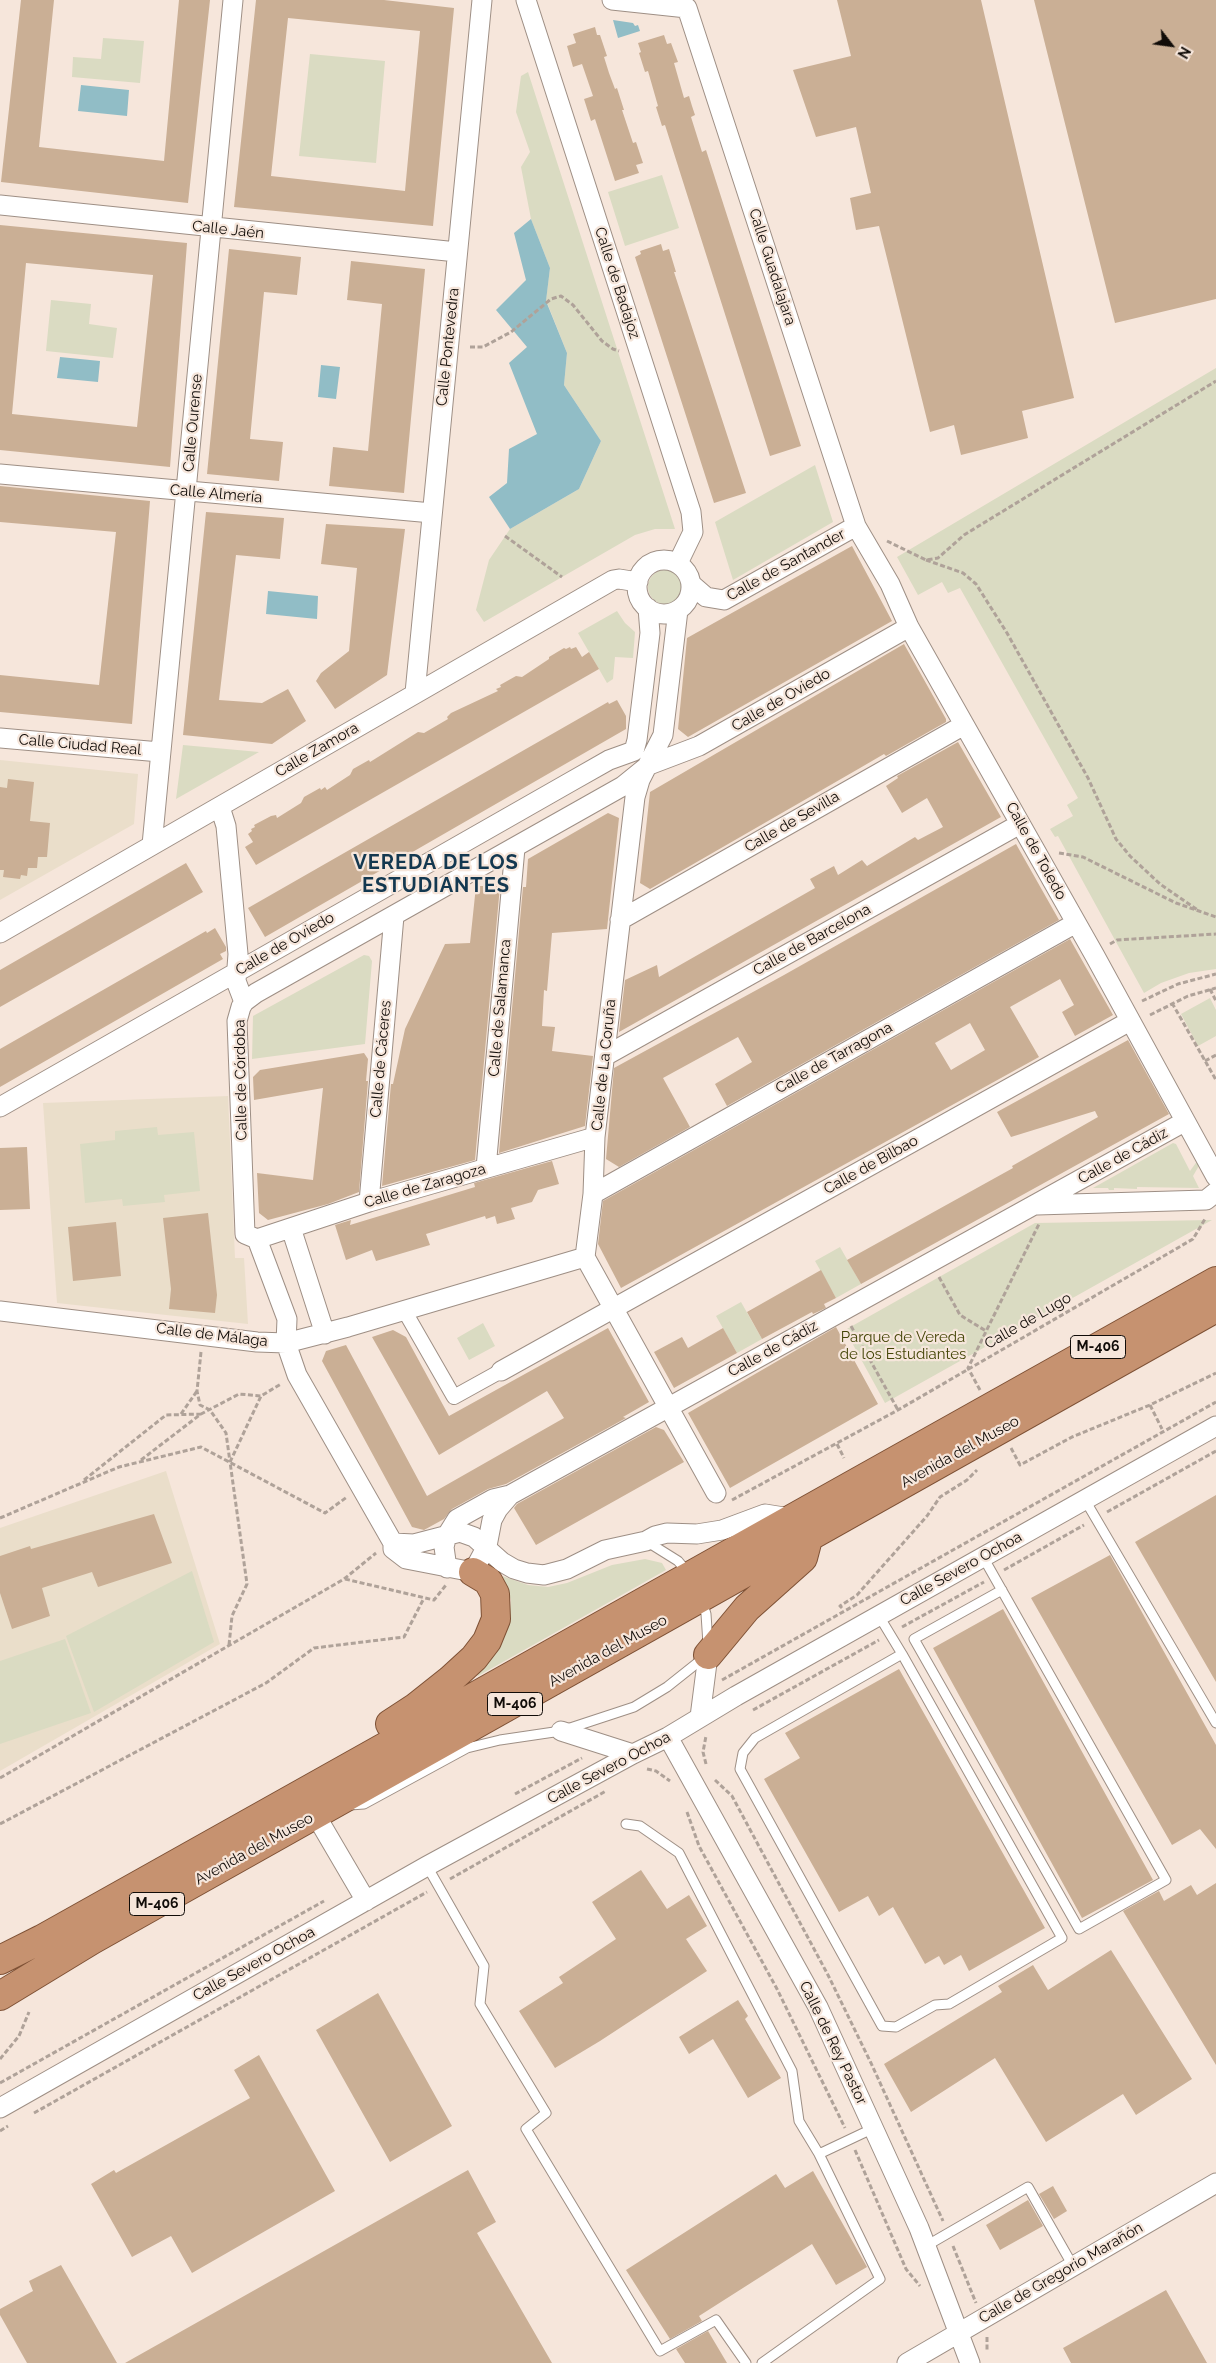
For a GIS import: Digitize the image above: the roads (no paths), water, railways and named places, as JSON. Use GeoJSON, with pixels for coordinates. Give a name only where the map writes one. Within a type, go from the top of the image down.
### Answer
{"type":"FeatureCollection","features":[{"type":"Feature","properties":{"kind":"highway","name":"Avenida del Museo"},"geometry":{"type":"LineString","coordinates":[[0,1996],[92,1940],[321,1811],[695,1586],[800,1527],[1216,1281]]}},
{"type":"Feature","properties":{"kind":"highway","name":"Avenida del Museo"},"geometry":{"type":"LineString","coordinates":[[800,1527],[1216,1308]]}},
{"type":"Feature","properties":{"kind":"highway"},"geometry":{"type":"LineString","coordinates":[[708,1655],[747,1608],[803,1558],[800,1527]]}},
{"type":"Feature","properties":{"kind":"highway"},"geometry":{"type":"LineString","coordinates":[[380,1748],[388,1725],[416,1707],[450,1680],[481,1650],[491,1633],[497,1613],[495,1594],[488,1581],[459,1570]]}},
{"type":"Feature","properties":{"kind":"highway","name":"Avenida del Museo"},"geometry":{"type":"LineString","coordinates":[[0,1960],[42,1939],[380,1748],[695,1586]]}},
{"type":"Feature","properties":{"kind":"street","name":"Calle Ourense"},"geometry":{"type":"LineString","coordinates":[[152,845],[233,0]]}},
{"type":"Feature","properties":{"kind":"street","name":"Calle Pontevedra"},"geometry":{"type":"LineString","coordinates":[[415,694],[482,0]]}},
{"type":"Feature","properties":{"kind":"street","name":"Calle de Badajoz"},"geometry":{"type":"LineString","coordinates":[[526,0],[691,512],[694,532],[678,563]]}},
{"type":"Feature","properties":{"kind":"street","name":"Calle Guadalajara"},"geometry":{"type":"LineString","coordinates":[[612,0],[687,8],[856,526]]}},
{"type":"Feature","properties":{"kind":"street","name":"Calle Jaén"},"geometry":{"type":"LineString","coordinates":[[0,205],[457,252]]}},
{"type":"Feature","properties":{"kind":"street","name":"Calle Almería"},"geometry":{"type":"LineString","coordinates":[[0,474],[432,513]]}},
{"type":"Feature","properties":{"kind":"street","name":"Calle de Santander"},"geometry":{"type":"LineString","coordinates":[[691,584],[706,597],[724,600],[856,526]]}},
{"type":"Feature","properties":{"kind":"street","name":"Calle de Toledo"},"geometry":{"type":"LineString","coordinates":[[856,526],[890,584],[909,627],[1076,922],[1184,1122],[1216,1177]]}},
{"type":"Feature","properties":{"kind":"street"},"geometry":{"type":"LineString","coordinates":[[666,560],[678,563],[687,572],[691,584],[690,596],[678,610],[659,614],[648,608],[640,599],[638,582],[643,571],[654,562],[666,560]]}},
{"type":"Feature","properties":{"kind":"street","name":"Calle Zamora"},"geometry":{"type":"LineString","coordinates":[[0,934],[613,580],[638,582]]}},
{"type":"Feature","properties":{"kind":"street"},"geometry":{"type":"LineString","coordinates":[[648,608],[650,633],[634,751],[649,765]]}},
{"type":"Feature","properties":{"kind":"street","name":"Calle de La Coruña"},"geometry":{"type":"LineString","coordinates":[[585,1257],[593,1194],[595,1137],[635,793],[663,735],[678,610]]}},
{"type":"Feature","properties":{"kind":"street","name":"Calle de Oviedo"},"geometry":{"type":"LineString","coordinates":[[244,1002],[623,786],[649,765],[699,746],[909,627]]}},
{"type":"Feature","properties":{"kind":"street","name":"Calle de Sevilla"},"geometry":{"type":"LineString","coordinates":[[620,920],[964,725]]}},
{"type":"Feature","properties":{"kind":"street","name":"Calle Ciudad Real"},"geometry":{"type":"LineString","coordinates":[[0,738],[160,752]]}},
{"type":"Feature","properties":{"kind":"street","name":"Calle de Oviedo"},"geometry":{"type":"LineString","coordinates":[[0,1108],[602,764],[634,751]]}},
{"type":"Feature","properties":{"kind":"street","name":"Calle de Córdoba"},"geometry":{"type":"LineString","coordinates":[[220,807],[226,826],[238,954],[236,981],[244,1002],[238,1021],[245,1234],[257,1238],[288,1319],[286,1343]]}},
{"type":"Feature","properties":{"kind":"street","name":"Calle de Barcelona"},"geometry":{"type":"LineString","coordinates":[[605,1056],[1020,824]]}},
{"type":"Feature","properties":{"kind":"street","name":"Calle de Salamanca"},"geometry":{"type":"LineString","coordinates":[[486,1168],[515,848]]}},
{"type":"Feature","properties":{"kind":"street","name":"Calle de Cáceres"},"geometry":{"type":"LineString","coordinates":[[369,1202],[394,916]]}},
{"type":"Feature","properties":{"kind":"street","name":"Calle de Tarragona"},"geometry":{"type":"LineString","coordinates":[[593,1194],[1076,922]]}},
{"type":"Feature","properties":{"kind":"street","name":"Calle de Bilbao"},"geometry":{"type":"LineString","coordinates":[[501,1371],[1130,1021]]}},
{"type":"Feature","properties":{"kind":"street","name":"Calle de Cádiz"},"geometry":{"type":"LineString","coordinates":[[446,1534],[457,1519],[492,1499],[510,1495],[669,1407],[1039,1211],[1184,1122]]}},
{"type":"Feature","properties":{"kind":"street","name":"Calle de Zaragoza"},"geometry":{"type":"LineString","coordinates":[[257,1238],[369,1202],[595,1137]]}},
{"type":"Feature","properties":{"kind":"street","name":"Calle de Cádiz"},"geometry":{"type":"LineString","coordinates":[[1039,1211],[1206,1200],[1216,1192]]}},
{"type":"Feature","properties":{"kind":"street"},"geometry":{"type":"LineString","coordinates":[[291,1228],[325,1334]]}},
{"type":"Feature","properties":{"kind":"street"},"geometry":{"type":"LineString","coordinates":[[286,1343],[325,1334],[585,1257],[716,1494]]}},
{"type":"Feature","properties":{"kind":"street","name":"Calle de Málaga"},"geometry":{"type":"LineString","coordinates":[[0,1310],[257,1342],[286,1343],[297,1375],[392,1542],[394,1549],[406,1559],[459,1570]]}},
{"type":"Feature","properties":{"kind":"street"},"geometry":{"type":"LineString","coordinates":[[404,1310],[454,1397],[501,1371]]}},
{"type":"Feature","properties":{"kind":"street","name":"Calle Severo Ochoa"},"geometry":{"type":"LineString","coordinates":[[0,2108],[428,1866],[638,1761],[668,1737],[705,1723],[878,1616],[1216,1426]]}},
{"type":"Feature","properties":{"kind":"street","name":"Calle de Cádiz"},"geometry":{"type":"LineString","coordinates":[[459,1570],[486,1546],[492,1520],[498,1509],[510,1495]]}},
{"type":"Feature","properties":{"kind":"street"},"geometry":{"type":"LineString","coordinates":[[392,1542],[414,1544],[446,1534],[460,1532],[486,1546],[496,1557],[514,1569],[537,1575],[556,1573],[613,1548],[646,1541],[655,1536],[667,1533],[697,1534],[722,1530],[765,1514],[800,1527]]}},
{"type":"Feature","properties":{"kind":"street"},"geometry":{"type":"LineString","coordinates":[[446,1534],[444,1546],[459,1570]]}},
{"type":"Feature","properties":{"kind":"street"},"geometry":{"type":"LineString","coordinates":[[705,1723],[708,1655]]}},
{"type":"Feature","properties":{"kind":"street"},"geometry":{"type":"LineString","coordinates":[[561,1731],[638,1761]]}},
{"type":"Feature","properties":{"kind":"street","name":"Calle de Rey Pastor"},"geometry":{"type":"LineString","coordinates":[[668,1737],[818,2007],[926,2246],[960,2332],[970,2363]]}},
{"type":"Feature","properties":{"kind":"street"},"geometry":{"type":"LineString","coordinates":[[321,1811],[366,1901]]}},
{"type":"Feature","properties":{"kind":"street","name":"Calle de Gregorio Marañón"},"geometry":{"type":"LineString","coordinates":[[907,2363],[1216,2182]]}},
{"type":"Feature","properties":{"kind":"lane"},"geometry":{"type":"LineString","coordinates":[[1085,1500],[1216,1723]]}},
{"type":"Feature","properties":{"kind":"lane"},"geometry":{"type":"LineString","coordinates":[[321,1811],[364,1804],[467,1748],[500,1740],[561,1731],[634,1707],[667,1687],[708,1655],[706,1614],[695,1586],[678,1561],[646,1541]]}},
{"type":"Feature","properties":{"kind":"lane"},"geometry":{"type":"LineString","coordinates":[[983,1557],[1002,1590],[1166,1880],[1079,1929],[914,1639],[1002,1590]]}},
{"type":"Feature","properties":{"kind":"lane"},"geometry":{"type":"LineString","coordinates":[[878,1616],[902,1654],[1062,1938],[949,2004],[935,2005],[896,2027],[882,2026],[740,1769],[743,1753],[755,1738],[902,1654]]}},
{"type":"Feature","properties":{"kind":"lane"},"geometry":{"type":"LineString","coordinates":[[626,1824],[640,1826],[679,1853],[792,2071],[799,2121],[820,2154],[880,2279],[762,2363]]}},
{"type":"Feature","properties":{"kind":"lane"},"geometry":{"type":"LineString","coordinates":[[428,1866],[484,1966],[480,2004],[546,2113],[526,2129],[660,2351],[716,2320],[746,2363]]}},
{"type":"Feature","properties":{"kind":"lane"},"geometry":{"type":"LineString","coordinates":[[820,2154],[874,2128]]}},
{"type":"Feature","properties":{"kind":"lane"},"geometry":{"type":"LineString","coordinates":[[926,2246],[1028,2187],[1073,2266]]}},
{"type":"Feature","properties":{"kind":"water"},"geometry":{"type":"Polygon","coordinates":[[[613,20],[633,23],[635,26],[638,25],[640,31],[618,38],[613,20]]]}},
{"type":"Feature","properties":{"kind":"water"},"geometry":{"type":"Polygon","coordinates":[[[81,85],[129,90],[127,116],[78,111],[81,85]]]}},
{"type":"Feature","properties":{"kind":"water"},"geometry":{"type":"Polygon","coordinates":[[[531,219],[550,268],[546,301],[567,353],[564,385],[601,441],[579,489],[510,529],[489,497],[507,483],[509,449],[537,434],[509,363],[527,347],[496,310],[526,280],[514,233],[531,219]]]}},
{"type":"Feature","properties":{"kind":"water"},"geometry":{"type":"Polygon","coordinates":[[[60,357],[100,361],[98,382],[57,378],[60,357]]]}},
{"type":"Feature","properties":{"kind":"water"},"geometry":{"type":"Polygon","coordinates":[[[321,365],[340,367],[336,399],[318,397],[321,365]]]}},
{"type":"Feature","properties":{"kind":"water"},"geometry":{"type":"Polygon","coordinates":[[[268,591],[318,596],[317,619],[266,614],[268,591]]]}},
{"type":"Feature","properties":{"kind":"district","name":"VEREDA DE LOS ESTUDIANTES"},"geometry":{"type":"Point","coordinates":[436,874]}},
{"type":"Feature","properties":{"kind":"park label","name":"Parque de Vereda de los Estudiantes"},"geometry":{"type":"Point","coordinates":[903,1346]}}]}
